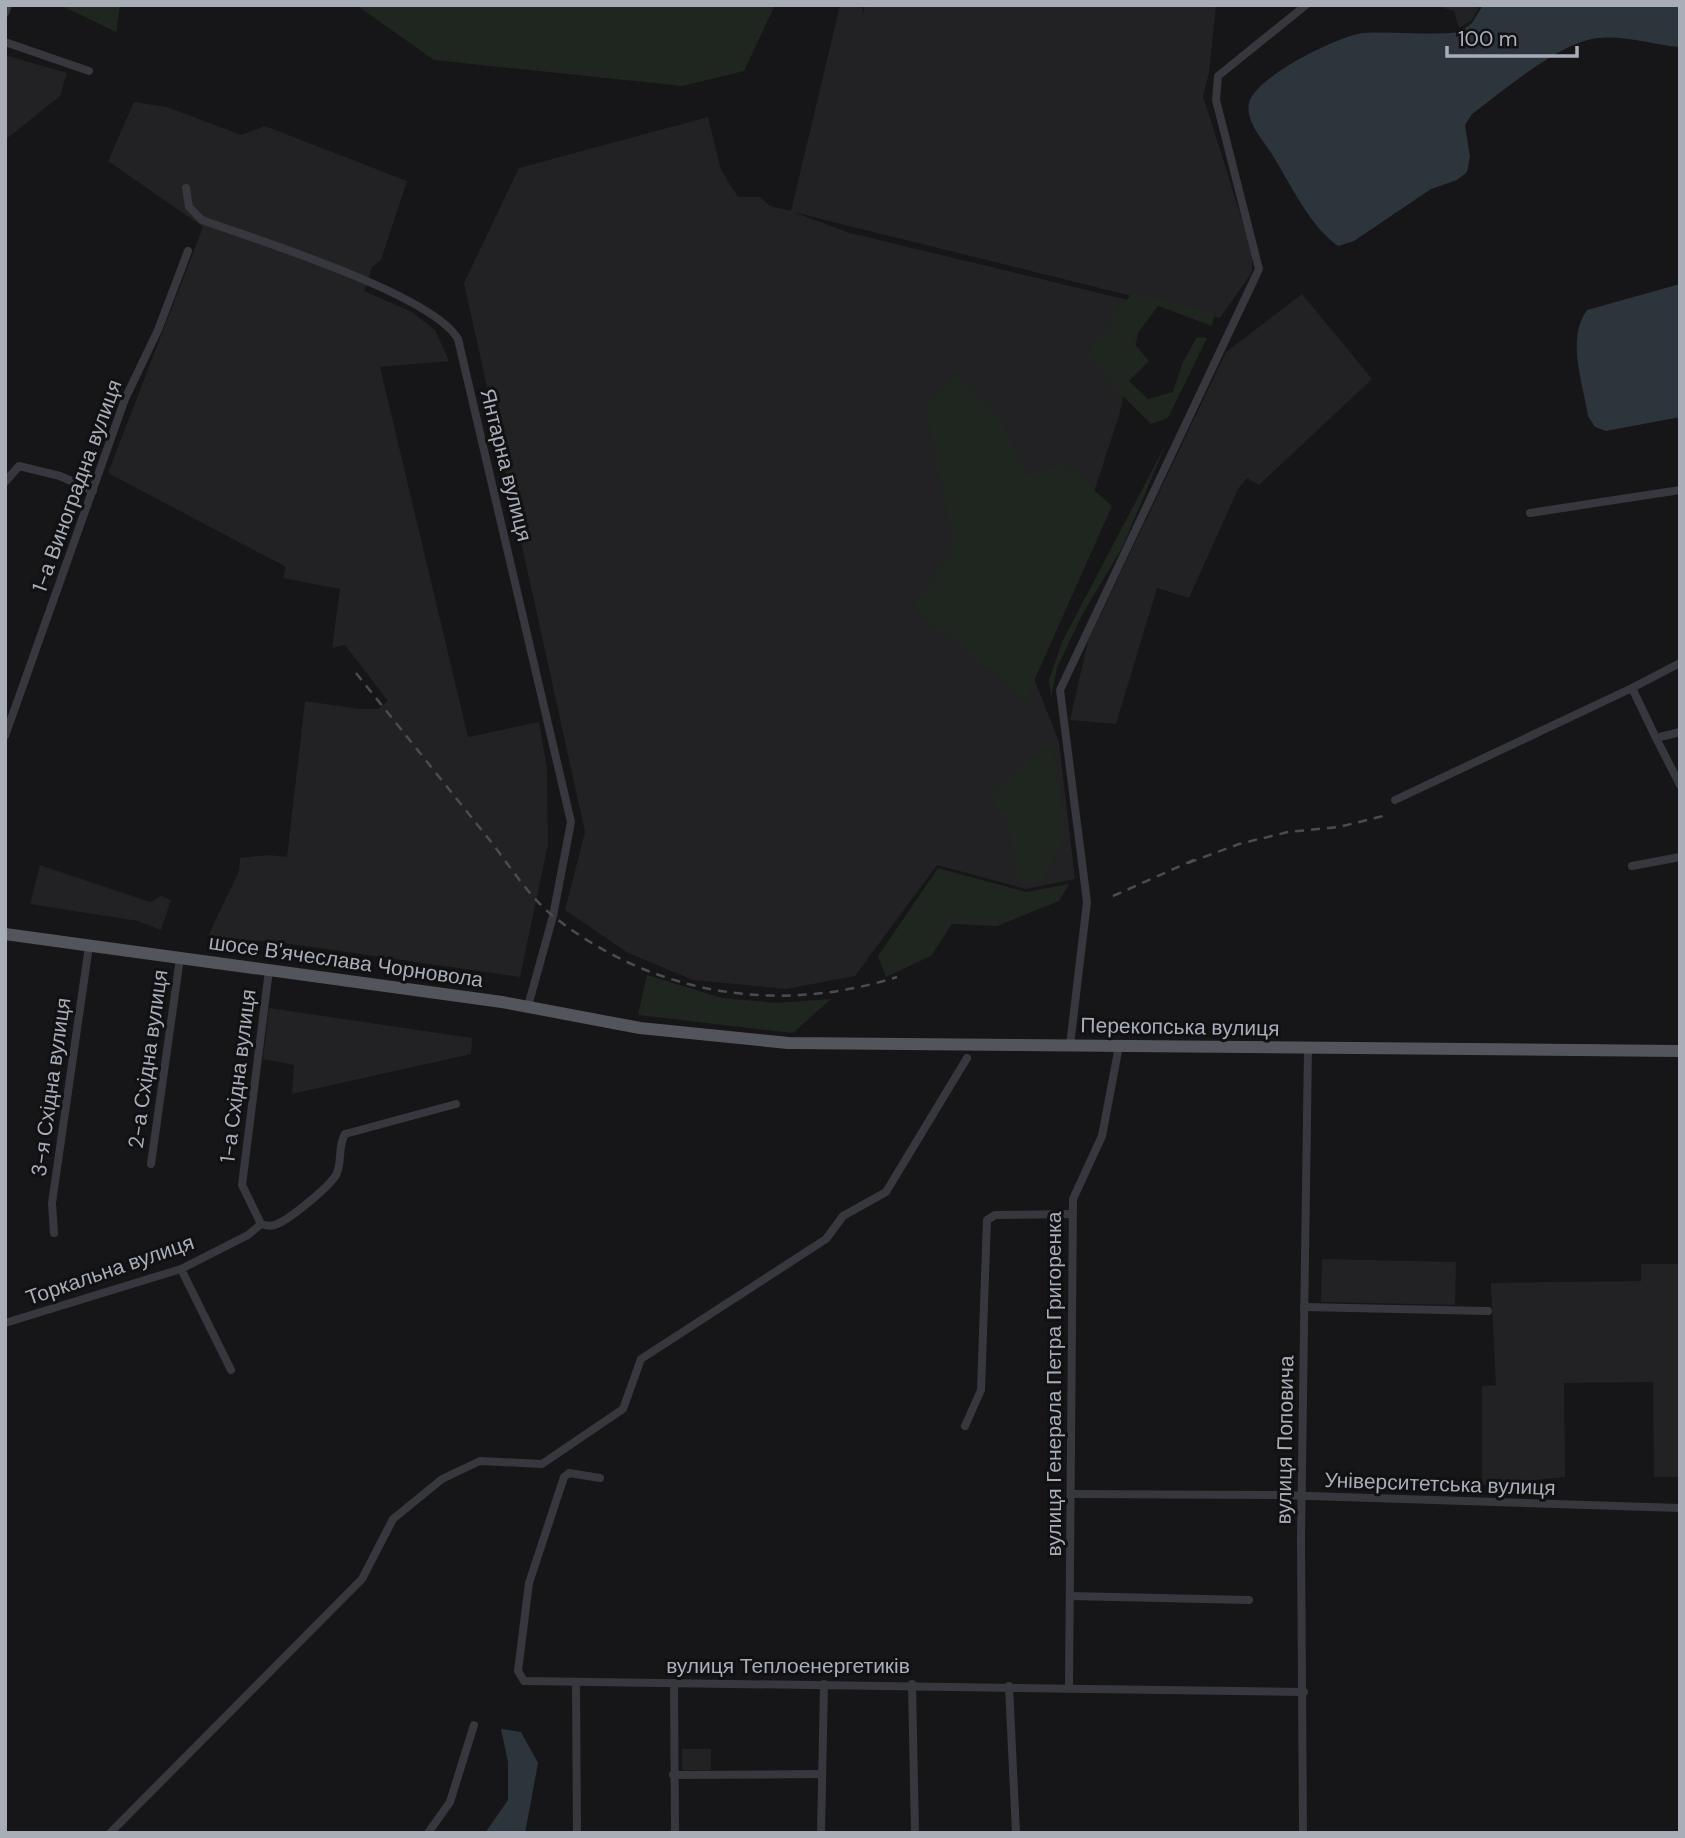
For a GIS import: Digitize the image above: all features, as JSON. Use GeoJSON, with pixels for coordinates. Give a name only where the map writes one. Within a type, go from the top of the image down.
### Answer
{"type":"FeatureCollection","features":[{"type":"Feature","properties":{"kind":"main road","name":"шосе В'ячеслава Чорновола"},"geometry":{"type":"LineString","coordinates":[[5,934],[528,1006],[624,1026],[681,1032]]}},
{"type":"Feature","properties":{"kind":"main road","name":"Перекопська вулиця"},"geometry":{"type":"LineString","coordinates":[[681,1032],[788,1043],[1680,1051]]}},
{"type":"Feature","properties":{"kind":"street"},"geometry":{"type":"LineString","coordinates":[[5,13],[8,5]]}},
{"type":"Feature","properties":{"kind":"street"},"geometry":{"type":"LineString","coordinates":[[1070,1045],[1087,902],[1060,690],[1259,269],[1216,100],[1218,76],[1306,5]]}},
{"type":"Feature","properties":{"kind":"street"},"geometry":{"type":"LineString","coordinates":[[5,42],[89,71]]}},
{"type":"Feature","properties":{"kind":"street","name":"Янтарна вулиця"},"geometry":{"type":"LineString","coordinates":[[187,188],[189,207],[202,220],[394,292],[444,323],[458,339],[571,822],[553,916],[528,1006]]}},
{"type":"Feature","properties":{"kind":"street","name":"1-а Виноградна вулиця"},"geometry":{"type":"LineString","coordinates":[[5,736],[125,398],[158,330],[188,251]]}},
{"type":"Feature","properties":{"kind":"street"},"geometry":{"type":"LineString","coordinates":[[5,482],[19,466],[60,476],[93,491]]}},
{"type":"Feature","properties":{"kind":"street"},"geometry":{"type":"LineString","coordinates":[[1530,513],[1680,490]]}},
{"type":"Feature","properties":{"kind":"street"},"geometry":{"type":"LineString","coordinates":[[1395,800],[1680,663]]}},
{"type":"Feature","properties":{"kind":"street"},"geometry":{"type":"LineString","coordinates":[[1632,688],[1680,785]]}},
{"type":"Feature","properties":{"kind":"street"},"geometry":{"type":"LineString","coordinates":[[1656,738],[1680,732]]}},
{"type":"Feature","properties":{"kind":"street"},"geometry":{"type":"LineString","coordinates":[[1632,866],[1680,857]]}},
{"type":"Feature","properties":{"kind":"street","name":"3-я Східна вулиця"},"geometry":{"type":"LineString","coordinates":[[54,1233],[52,1203],[89,946]]}},
{"type":"Feature","properties":{"kind":"street","name":"2-а Східна вулиця"},"geometry":{"type":"LineString","coordinates":[[151,1164],[180,958]]}},
{"type":"Feature","properties":{"kind":"street","name":"1-а Східна вулиця"},"geometry":{"type":"LineString","coordinates":[[261,1224],[242,1185],[269,970]]}},
{"type":"Feature","properties":{"kind":"street","name":"вулиця Генерала Петра Григоренка"},"geometry":{"type":"LineString","coordinates":[[1069,1688],[1072,1214],[1074,1194],[1102,1136],[1119,1046]]}},
{"type":"Feature","properties":{"kind":"street","name":"вулиця Поповича"},"geometry":{"type":"LineString","coordinates":[[1303,1833],[1302,1498],[1308,1047]]}},
{"type":"Feature","properties":{"kind":"street"},"geometry":{"type":"LineString","coordinates":[[110,1833],[362,1578],[393,1519],[442,1479],[480,1461],[542,1464],[623,1409],[641,1359],[826,1239],[844,1216],[886,1192],[967,1058]]}},
{"type":"Feature","properties":{"kind":"street","name":"Торкальна вулиця"},"geometry":{"type":"LineString","coordinates":[[5,1323],[181,1269],[248,1235],[261,1224],[277,1225],[335,1177],[340,1163],[339,1144],[345,1134],[456,1104]]}},
{"type":"Feature","properties":{"kind":"street"},"geometry":{"type":"LineString","coordinates":[[965,1426],[981,1391],[987,1220],[995,1215],[1072,1214]]}},
{"type":"Feature","properties":{"kind":"street"},"geometry":{"type":"LineString","coordinates":[[181,1269],[231,1370]]}},
{"type":"Feature","properties":{"kind":"street"},"geometry":{"type":"LineString","coordinates":[[1304,1307],[1488,1311]]}},
{"type":"Feature","properties":{"kind":"street","name":"вулиця Теплоенергетиків"},"geometry":{"type":"LineString","coordinates":[[600,1478],[569,1473],[564,1477],[537,1554],[522,1633],[520,1680],[529,1683],[912,1684],[1304,1692]]}},
{"type":"Feature","properties":{"kind":"street","name":"Університетська вулиця"},"geometry":{"type":"LineString","coordinates":[[1072,1494],[1680,1508]]}},
{"type":"Feature","properties":{"kind":"street"},"geometry":{"type":"LineString","coordinates":[[1070,1596],[1249,1600]]}},
{"type":"Feature","properties":{"kind":"street"},"geometry":{"type":"LineString","coordinates":[[576,1682],[577,1833]]}},
{"type":"Feature","properties":{"kind":"street"},"geometry":{"type":"LineString","coordinates":[[674,1683],[675,1833]]}},
{"type":"Feature","properties":{"kind":"street"},"geometry":{"type":"LineString","coordinates":[[821,1833],[824,1684]]}},
{"type":"Feature","properties":{"kind":"street"},"geometry":{"type":"LineString","coordinates":[[912,1684],[915,1833]]}},
{"type":"Feature","properties":{"kind":"street"},"geometry":{"type":"LineString","coordinates":[[1009,1686],[1016,1833]]}},
{"type":"Feature","properties":{"kind":"street"},"geometry":{"type":"LineString","coordinates":[[428,1833],[450,1802],[474,1725]]}},
{"type":"Feature","properties":{"kind":"street"},"geometry":{"type":"LineString","coordinates":[[673,1775],[822,1774]]}},
{"type":"Feature","properties":{"kind":"shaded area"},"geometry":{"type":"Polygon","coordinates":[[[60,5],[120,5],[116,32],[60,5]]]}},
{"type":"Feature","properties":{"kind":"shaded area"},"geometry":{"type":"Polygon","coordinates":[[[356,5],[775,5],[744,71],[682,86],[434,60],[356,5]]]}},
{"type":"Feature","properties":{"kind":"shaded area"},"geometry":{"type":"Polygon","coordinates":[[[840,5],[863,5],[862,17],[865,5],[1216,5],[1209,73],[1203,96],[1252,251],[1252,272],[1220,318],[793,212],[850,233],[1145,304],[1119,416],[1033,676],[1059,742],[1075,879],[1026,889],[937,865],[855,976],[786,989],[693,980],[628,953],[565,910],[585,832],[464,283],[519,168],[708,117],[721,170],[738,197],[760,197],[770,206],[791,211],[840,5]]]}},
{"type":"Feature","properties":{"kind":"shaded area"},"geometry":{"type":"Polygon","coordinates":[[[1433,5],[1480,5],[1472,20],[1459,28],[1454,11],[1433,5]]]}},
{"type":"Feature","properties":{"kind":"shaded area"},"geometry":{"type":"Polygon","coordinates":[[[1483,5],[1680,5],[1680,47],[1618,38],[1598,38],[1566,48],[1472,114],[1465,125],[1470,157],[1467,172],[1457,180],[1431,189],[1354,241],[1338,246],[1309,216],[1256,131],[1249,110],[1249,103],[1255,93],[1281,70],[1336,41],[1364,33],[1460,32],[1472,23],[1483,5]]]}},
{"type":"Feature","properties":{"kind":"shaded area"},"geometry":{"type":"Polygon","coordinates":[[[5,55],[67,73],[60,96],[5,140],[5,55]]]}},
{"type":"Feature","properties":{"kind":"shaded area"},"geometry":{"type":"Polygon","coordinates":[[[134,102],[167,107],[241,135],[265,126],[407,181],[381,260],[372,267],[364,291],[412,312],[435,330],[449,361],[380,367],[468,737],[539,722],[547,768],[548,844],[520,977],[291,944],[208,936],[239,871],[240,858],[269,855],[287,857],[305,701],[378,709],[388,701],[345,645],[332,648],[340,589],[283,578],[286,567],[108,473],[203,227],[108,161],[134,102]]]}},
{"type":"Feature","properties":{"kind":"shaded area"},"geometry":{"type":"Polygon","coordinates":[[[1680,284],[1680,417],[1606,431],[1595,427],[1588,416],[1577,347],[1581,321],[1587,310],[1680,284]]]}},
{"type":"Feature","properties":{"kind":"shaded area"},"geometry":{"type":"Polygon","coordinates":[[[1132,293],[1215,313],[1212,326],[1158,306],[1132,341],[1149,361],[1129,381],[1148,399],[1173,392],[1182,364],[1197,337],[1207,338],[1168,418],[1151,424],[1112,385],[1088,352],[1132,293]]]}},
{"type":"Feature","properties":{"kind":"shaded area"},"geometry":{"type":"Polygon","coordinates":[[[1302,294],[1372,379],[1259,485],[1247,478],[1238,489],[1189,598],[1157,588],[1116,724],[1070,720],[1088,641],[1226,352],[1302,294]]]}},
{"type":"Feature","properties":{"kind":"shaded area"},"geometry":{"type":"Polygon","coordinates":[[[958,374],[999,416],[1026,475],[1065,464],[1112,506],[1026,699],[913,608],[954,547],[925,404],[958,374]]]}},
{"type":"Feature","properties":{"kind":"shaded area"},"geometry":{"type":"Polygon","coordinates":[[[1167,442],[1122,548],[1083,613],[1057,668],[1051,697],[1049,680],[1062,642],[1167,442]]]}},
{"type":"Feature","properties":{"kind":"shaded area"},"geometry":{"type":"Polygon","coordinates":[[[1052,742],[1066,836],[1041,882],[1017,882],[1009,826],[988,795],[1052,742]]]}},
{"type":"Feature","properties":{"kind":"shaded area"},"geometry":{"type":"Polygon","coordinates":[[[40,865],[150,902],[161,896],[171,900],[161,930],[138,921],[30,904],[40,865]]]}},
{"type":"Feature","properties":{"kind":"shaded area"},"geometry":{"type":"Polygon","coordinates":[[[938,868],[1026,892],[1069,884],[1059,901],[997,926],[952,924],[931,956],[886,977],[878,956],[938,868]]]}},
{"type":"Feature","properties":{"kind":"shaded area"},"geometry":{"type":"Polygon","coordinates":[[[647,975],[722,998],[777,1003],[831,999],[793,1033],[638,1015],[647,975]]]}},
{"type":"Feature","properties":{"kind":"shaded area"},"geometry":{"type":"Polygon","coordinates":[[[269,1008],[472,1038],[471,1054],[292,1094],[294,1065],[263,1059],[269,1008]]]}},
{"type":"Feature","properties":{"kind":"shaded area"},"geometry":{"type":"Polygon","coordinates":[[[1322,1259],[1456,1262],[1455,1305],[1321,1302],[1322,1259]]]}},
{"type":"Feature","properties":{"kind":"shaded area"},"geometry":{"type":"Polygon","coordinates":[[[1641,1264],[1680,1264],[1680,1477],[1654,1477],[1653,1382],[1564,1383],[1565,1477],[1482,1485],[1482,1386],[1496,1385],[1491,1283],[1641,1281],[1641,1264]]]}},
{"type":"Feature","properties":{"kind":"shaded area"},"geometry":{"type":"Polygon","coordinates":[[[501,1729],[521,1732],[538,1763],[525,1833],[485,1833],[508,1800],[508,1762],[501,1729]]]}},
{"type":"Feature","properties":{"kind":"shaded area"},"geometry":{"type":"Polygon","coordinates":[[[682,1749],[711,1749],[711,1770],[682,1770],[682,1749]]]}},
{"type":"Feature","properties":{"kind":"railway"},"geometry":{"type":"LineString","coordinates":[[356,673],[535,899],[553,916],[592,943],[632,964],[674,980],[718,990],[762,995],[807,995],[852,989],[897,977]]}},
{"type":"Feature","properties":{"kind":"railway"},"geometry":{"type":"LineString","coordinates":[[1188,863],[1239,844],[1288,832],[1339,827],[1387,815]]}},
{"type":"Feature","properties":{"kind":"railway"},"geometry":{"type":"LineString","coordinates":[[1113,896],[1196,859]]}}]}
